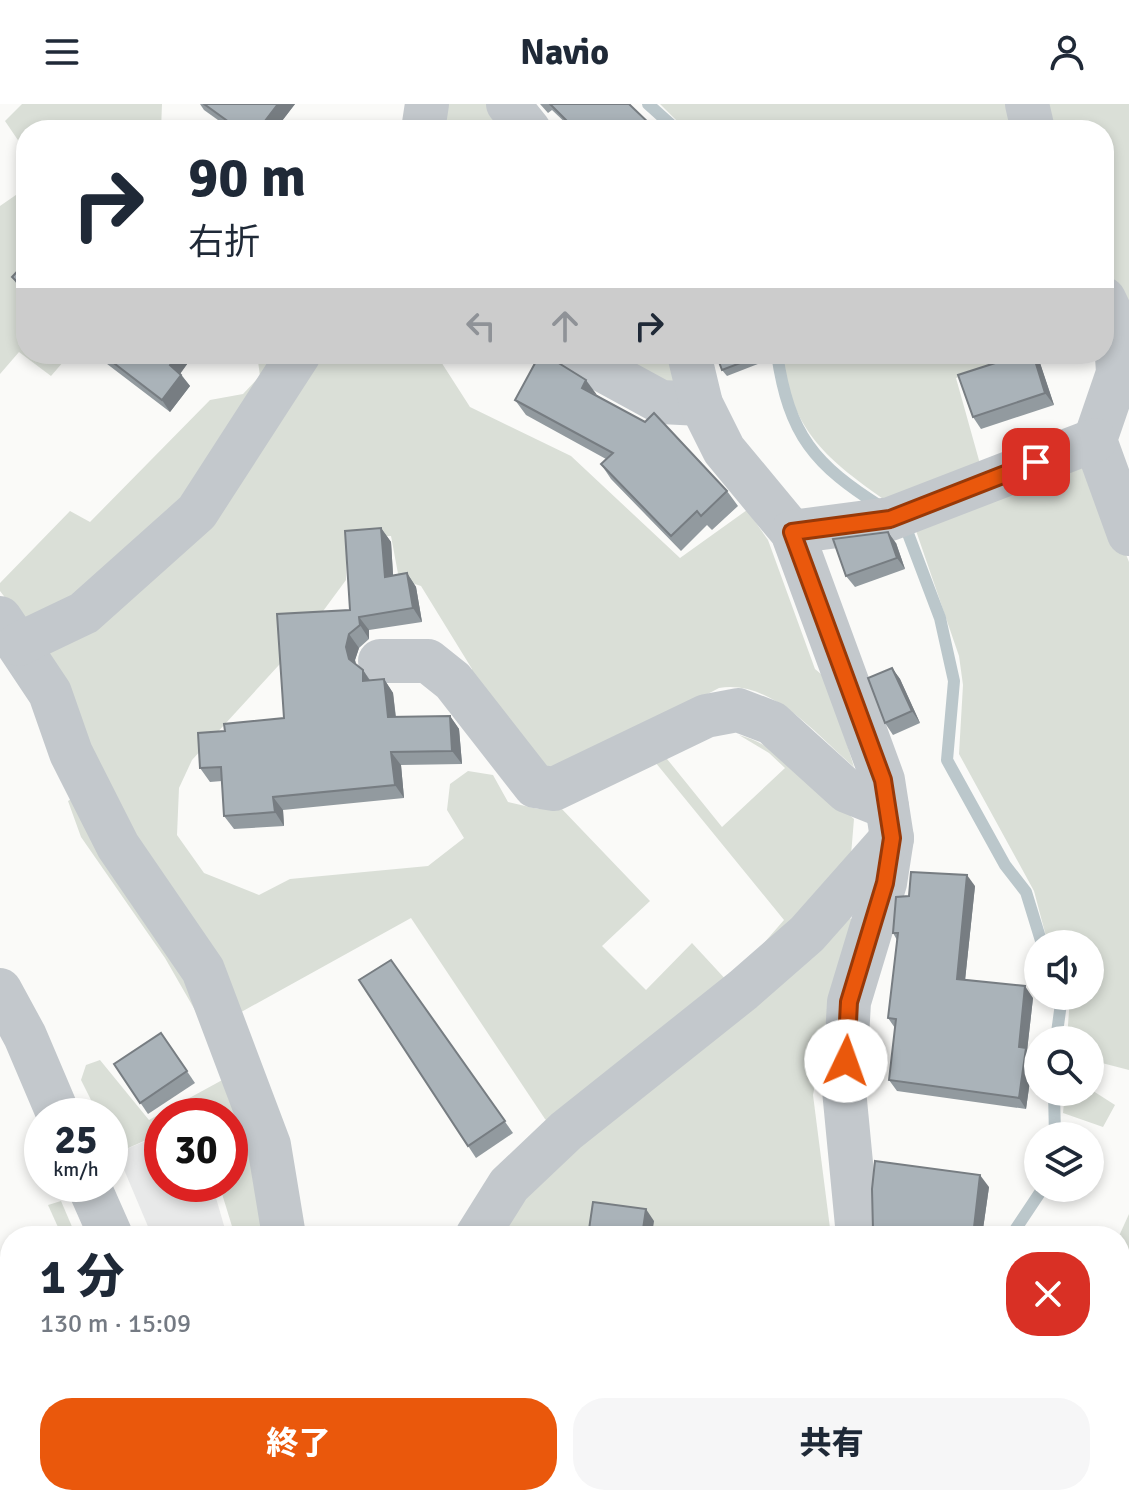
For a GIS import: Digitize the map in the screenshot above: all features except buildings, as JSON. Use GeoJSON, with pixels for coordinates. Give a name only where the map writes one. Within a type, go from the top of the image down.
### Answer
{"type":"FeatureCollection","features":[{"type":"Feature","properties":{"kind":"street"},"geometry":{"type":"LineString","coordinates":[[508,104],[521,120]]}},
{"type":"Feature","properties":{"kind":"street"},"geometry":{"type":"LineString","coordinates":[[1114,320],[1118,373],[1095,440],[1129,534]]}},
{"type":"Feature","properties":{"kind":"street"},"geometry":{"type":"LineString","coordinates":[[282,1226],[269,1145],[203,970],[118,846],[71,753],[50,693],[9,631],[84,613],[197,512],[293,364]]}},
{"type":"Feature","properties":{"kind":"street"},"geometry":{"type":"LineString","coordinates":[[591,364],[661,402],[701,404]]}},
{"type":"Feature","properties":{"kind":"street"},"geometry":{"type":"LineString","coordinates":[[691,364],[701,404],[724,450],[792,532],[883,780],[889,823],[885,883],[849,1002],[844,1090],[857,1226]]}},
{"type":"Feature","properties":{"kind":"street"},"geometry":{"type":"LineString","coordinates":[[792,532],[890,519],[1095,440]]}},
{"type":"Feature","properties":{"kind":"street"},"geometry":{"type":"LineString","coordinates":[[380,661],[428,661],[453,681],[535,786],[554,789],[706,716],[738,710],[772,723],[847,791],[889,823]]}},
{"type":"Feature","properties":{"kind":"street"},"geometry":{"type":"LineString","coordinates":[[483,1226],[509,1185],[566,1131],[743,990],[807,934],[889,823]]}},
{"type":"Feature","properties":{"kind":"street"},"geometry":{"type":"LineString","coordinates":[[0,990],[25,1036],[51,1098]]}},
{"type":"Feature","properties":{"kind":"street"},"geometry":{"type":"LineString","coordinates":[[96,1202],[107,1226]]}},
{"type":"Feature","properties":{"kind":"shaded area"},"geometry":{"type":"Polygon","coordinates":[[[22,104],[162,104],[161,120],[16,120],[16,137],[5,121],[22,104]]]}},
{"type":"Feature","properties":{"kind":"shaded area"},"geometry":{"type":"Polygon","coordinates":[[[423,104],[487,104],[500,120],[411,120],[423,104]]]}},
{"type":"Feature","properties":{"kind":"shaded area"},"geometry":{"type":"Polygon","coordinates":[[[660,104],[1129,104],[1129,359],[1114,347],[1114,120],[676,120],[660,104]]]}},
{"type":"Feature","properties":{"kind":"shaded area"},"geometry":{"type":"Polygon","coordinates":[[[16,195],[16,355],[0,374],[0,206],[16,195]]]}},
{"type":"Feature","properties":{"kind":"shaded area"},"geometry":{"type":"Polygon","coordinates":[[[35,364],[61,364],[51,376],[35,364]]]}},
{"type":"Feature","properties":{"kind":"shaded area"},"geometry":{"type":"Polygon","coordinates":[[[258,364],[442,364],[470,407],[571,456],[680,558],[747,510],[768,540],[815,669],[827,679],[854,767],[809,726],[775,701],[757,692],[719,688],[554,774],[466,682],[472,669],[421,586],[399,579],[391,536],[347,537],[346,580],[301,641],[192,760],[179,788],[177,835],[204,873],[259,895],[290,879],[428,866],[464,838],[447,810],[450,784],[468,771],[493,775],[508,802],[538,809],[559,806],[650,901],[602,946],[646,990],[692,943],[729,983],[784,920],[651,757],[663,754],[722,827],[785,768],[769,753],[739,735],[771,749],[801,771],[854,819],[851,855],[836,910],[853,920],[830,1000],[813,1095],[830,1226],[502,1226],[573,1143],[545,1119],[411,918],[207,1031],[165,958],[81,837],[68,801],[102,780],[40,643],[0,591],[0,583],[70,511],[90,522],[210,400],[243,394],[260,376],[258,364]]]}},
{"type":"Feature","properties":{"kind":"shaded area"},"geometry":{"type":"Polygon","coordinates":[[[635,364],[679,364],[676,388],[632,370],[635,364]]]}},
{"type":"Feature","properties":{"kind":"shaded area"},"geometry":{"type":"Polygon","coordinates":[[[783,364],[1002,364],[956,378],[982,471],[889,503],[848,473],[816,442],[794,405],[783,364]]]}},
{"type":"Feature","properties":{"kind":"shaded area"},"geometry":{"type":"Polygon","coordinates":[[[1091,464],[1129,562],[1129,1070],[1104,1064],[1104,1026],[1068,1026],[1069,1010],[1104,1010],[1104,930],[1044,930],[1034,891],[959,754],[963,685],[959,656],[912,519],[1091,464]]]}},
{"type":"Feature","properties":{"kind":"shaded area"},"geometry":{"type":"Polygon","coordinates":[[[100,1060],[144,1114],[144,1141],[128,1148],[128,1098],[90,1098],[81,1080],[86,1065],[100,1060]]]}},
{"type":"Feature","properties":{"kind":"shaded area"},"geometry":{"type":"Polygon","coordinates":[[[226,1078],[232,1098],[189,1098],[226,1078]]]}},
{"type":"Feature","properties":{"kind":"shaded area"},"geometry":{"type":"Polygon","coordinates":[[[1104,1098],[1115,1105],[1104,1125],[1104,1122],[1089,1122],[1063,1113],[1064,1106],[1104,1106],[1104,1098]]]}},
{"type":"Feature","properties":{"kind":"shaded area"},"geometry":{"type":"Polygon","coordinates":[[[144,1142],[144,1202],[217,1202],[224,1226],[148,1226],[128,1179],[128,1148],[144,1142]]]}},
{"type":"Feature","properties":{"kind":"shaded area"},"geometry":{"type":"Polygon","coordinates":[[[248,1150],[271,1226],[232,1226],[225,1202],[248,1202],[248,1150]]]}},
{"type":"Feature","properties":{"kind":"shaded area"},"geometry":{"type":"Polygon","coordinates":[[[61,1202],[72,1226],[57,1226],[48,1205],[61,1202]]]}},
{"type":"Feature","properties":{"kind":"waterway"},"geometry":{"type":"LineString","coordinates":[[648,104],[666,120]]}},
{"type":"Feature","properties":{"kind":"waterway"},"geometry":{"type":"LineString","coordinates":[[779,364],[789,406],[809,445],[839,477],[883,508]]}},
{"type":"Feature","properties":{"kind":"waterway"},"geometry":{"type":"LineString","coordinates":[[904,523],[940,618],[954,681],[947,760],[1005,865],[1026,892],[1038,930]]}},
{"type":"Feature","properties":{"kind":"waterway"},"geometry":{"type":"LineString","coordinates":[[1058,1026],[1060,1010]]}},
{"type":"Feature","properties":{"kind":"waterway"},"geometry":{"type":"LineString","coordinates":[[1054,1106],[1055,1122]]}},
{"type":"Feature","properties":{"kind":"waterway"},"geometry":{"type":"LineString","coordinates":[[1018,1226],[1034,1202]]}},
{"type":"Feature","properties":{"kind":"route"},"geometry":{"type":"LineString","coordinates":[[846,1061],[849,1002],[885,883],[892,838],[883,780],[792,532],[890,519],[1036,462]]}}]}
